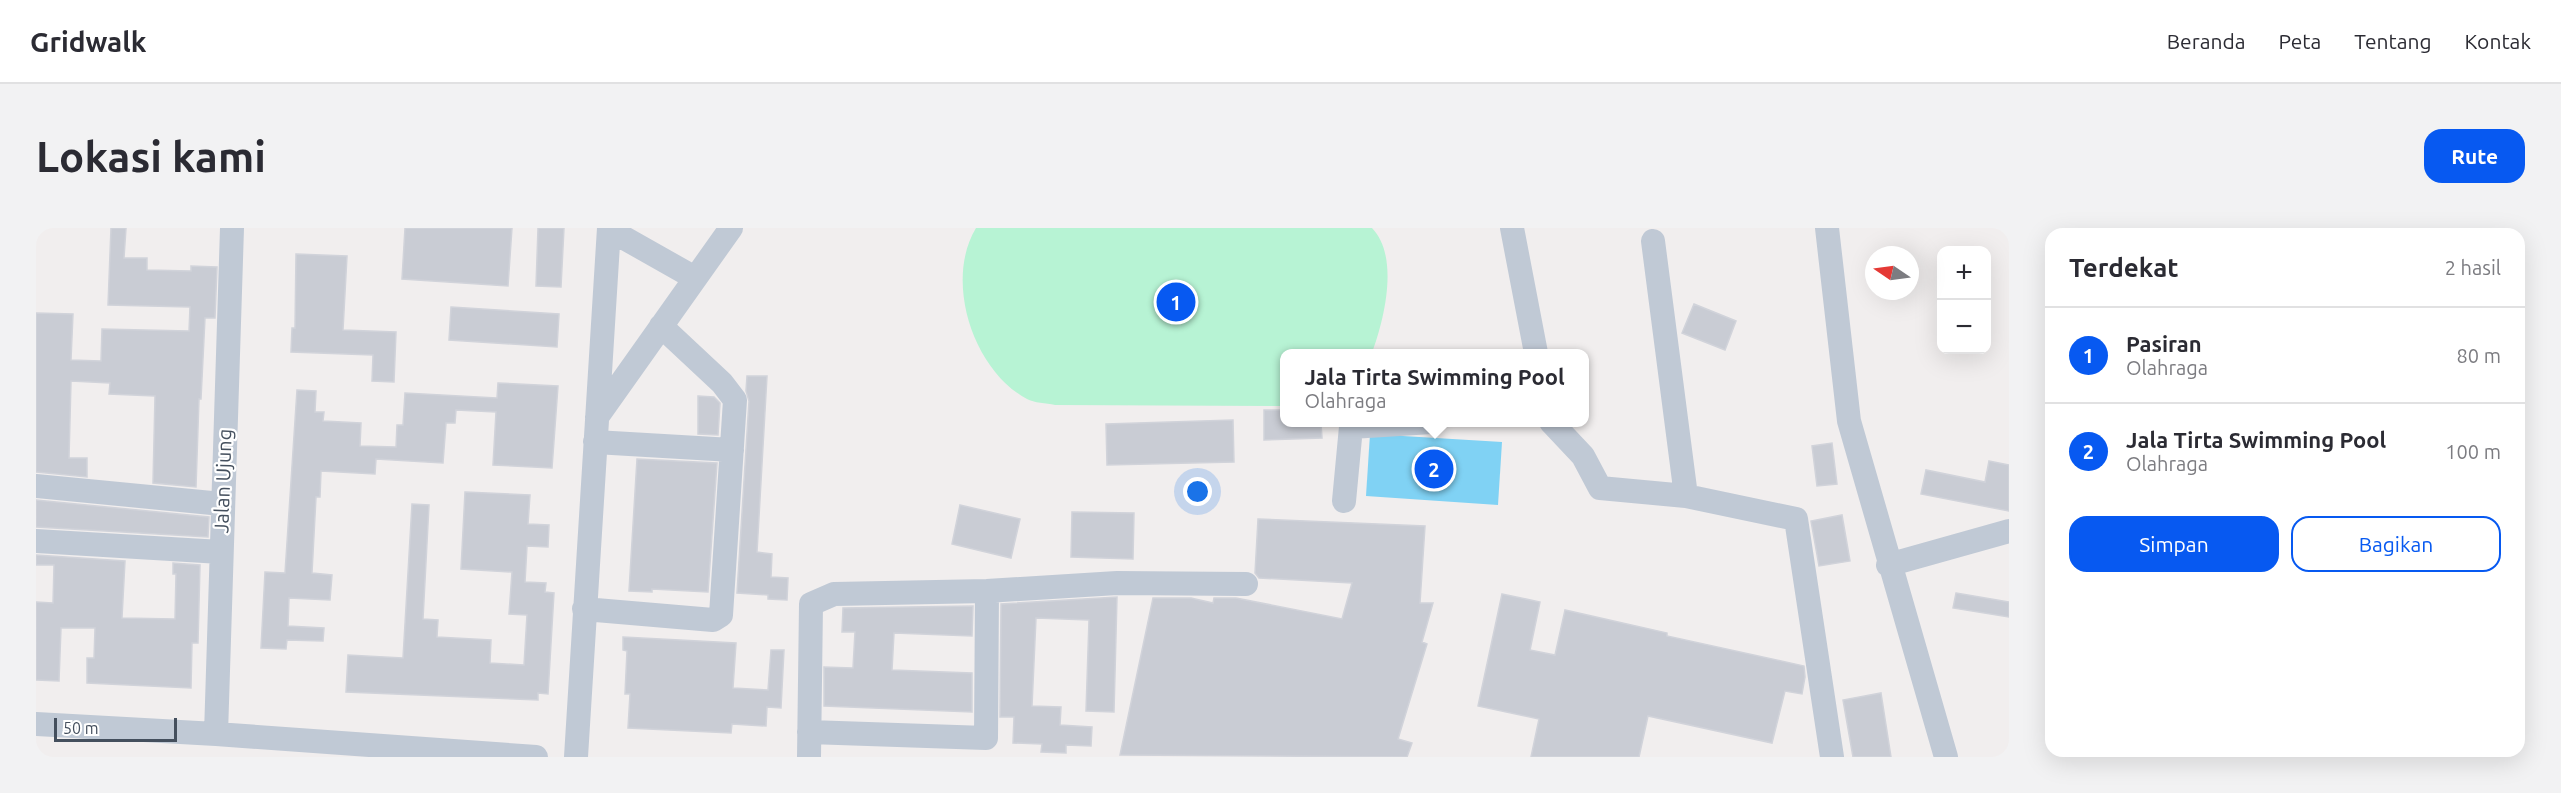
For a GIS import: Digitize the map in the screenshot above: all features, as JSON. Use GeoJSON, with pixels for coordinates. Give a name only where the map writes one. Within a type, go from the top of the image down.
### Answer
{"type":"FeatureCollection","features":[{"type":"Feature","properties":{"kind":"street","name":"Jalan Ujung"},"geometry":{"type":"LineString","coordinates":[[216,734],[231,228]]}},
{"type":"Feature","properties":{"kind":"street"},"geometry":{"type":"LineString","coordinates":[[597,417],[730,228]]}},
{"type":"Feature","properties":{"kind":"street"},"geometry":{"type":"LineString","coordinates":[[1512,228],[1535,349]]}},
{"type":"Feature","properties":{"kind":"street"},"geometry":{"type":"LineString","coordinates":[[1827,228],[1848,421],[1888,565],[1946,757]]}},
{"type":"Feature","properties":{"kind":"street"},"geometry":{"type":"LineString","coordinates":[[576,757],[610,229],[695,278]]}},
{"type":"Feature","properties":{"kind":"street"},"geometry":{"type":"LineString","coordinates":[[1653,241],[1686,496]]}},
{"type":"Feature","properties":{"kind":"street"},"geometry":{"type":"LineString","coordinates":[[584,609],[713,620],[721,615],[735,400],[722,383],[661,326]]}},
{"type":"Feature","properties":{"kind":"street"},"geometry":{"type":"LineString","coordinates":[[1344,501],[1351,427]]}},
{"type":"Feature","properties":{"kind":"street"},"geometry":{"type":"LineString","coordinates":[[1555,427],[1583,456],[1600,488],[1686,496],[1796,519],[1832,757]]}},
{"type":"Feature","properties":{"kind":"street"},"geometry":{"type":"LineString","coordinates":[[595,442],[732,450]]}},
{"type":"Feature","properties":{"kind":"street"},"geometry":{"type":"LineString","coordinates":[[36,486],[222,504]]}},
{"type":"Feature","properties":{"kind":"street"},"geometry":{"type":"LineString","coordinates":[[1888,565],[2009,531]]}},
{"type":"Feature","properties":{"kind":"street"},"geometry":{"type":"LineString","coordinates":[[36,541],[221,552]]}},
{"type":"Feature","properties":{"kind":"street"},"geometry":{"type":"LineString","coordinates":[[809,757],[811,604],[834,594],[987,591],[1118,583],[1246,584]]}},
{"type":"Feature","properties":{"kind":"street"},"geometry":{"type":"LineString","coordinates":[[809,732],[986,738],[987,591]]}},
{"type":"Feature","properties":{"kind":"street"},"geometry":{"type":"LineString","coordinates":[[36,724],[216,734],[536,757]]}},
{"type":"Feature","properties":{"kind":"green space"},"geometry":{"type":"Polygon","coordinates":[[[976,228],[1372,228],[1381,240],[1386,255],[1385,307],[1373,349],[1280,349],[1280,406],[1055,405],[1027,399],[1008,386],[992,368],[979,346],[969,322],[964,298],[963,273],[967,249],[976,228]]]}},
{"type":"Feature","properties":{"kind":"water"},"geometry":{"type":"Polygon","coordinates":[[[1370,434],[1502,442],[1498,505],[1366,496],[1370,434]]]}},
{"type":"Feature","properties":{"kind":"building"},"geometry":{"type":"Polygon","coordinates":[[[111,228],[126,228],[124,258],[147,258],[147,270],[191,271],[191,266],[217,267],[215,318],[205,318],[196,487],[153,483],[155,396],[109,394],[110,383],[71,381],[69,458],[87,458],[87,477],[36,472],[36,313],[73,314],[71,360],[101,361],[102,329],[189,331],[190,307],[108,305],[111,228]]]}},
{"type":"Feature","properties":{"kind":"building"},"geometry":{"type":"Polygon","coordinates":[[[405,228],[512,228],[508,286],[402,279],[405,228]]]}},
{"type":"Feature","properties":{"kind":"building"},"geometry":{"type":"Polygon","coordinates":[[[538,228],[564,228],[561,287],[536,286],[538,228]]]}},
{"type":"Feature","properties":{"kind":"building"},"geometry":{"type":"Polygon","coordinates":[[[296,254],[347,256],[343,330],[396,332],[394,382],[372,381],[373,355],[291,352],[292,328],[295,328],[296,254]]]}},
{"type":"Feature","properties":{"kind":"building"},"geometry":{"type":"Polygon","coordinates":[[[1694,304],[1736,321],[1725,350],[1682,333],[1694,304]]]}},
{"type":"Feature","properties":{"kind":"building"},"geometry":{"type":"Polygon","coordinates":[[[451,307],[559,314],[557,347],[449,340],[451,307]]]}},
{"type":"Feature","properties":{"kind":"building"},"geometry":{"type":"Polygon","coordinates":[[[747,376],[767,376],[757,552],[772,554],[771,577],[788,578],[787,600],[768,599],[768,595],[737,593],[749,401],[746,391],[747,376]]]}},
{"type":"Feature","properties":{"kind":"building"},"geometry":{"type":"Polygon","coordinates":[[[498,383],[558,386],[552,468],[493,465],[496,412],[456,410],[455,423],[446,423],[443,463],[376,459],[375,474],[321,471],[320,497],[316,497],[312,573],[332,575],[330,600],[289,598],[288,626],[324,628],[323,641],[287,640],[286,649],[261,648],[265,572],[285,573],[297,390],[316,391],[315,412],[324,412],[323,421],[361,423],[360,446],[396,447],[397,425],[403,425],[405,393],[497,398],[498,383]]]}},
{"type":"Feature","properties":{"kind":"building"},"geometry":{"type":"Polygon","coordinates":[[[698,396],[714,397],[720,403],[718,435],[698,434],[698,396]]]}},
{"type":"Feature","properties":{"kind":"building"},"geometry":{"type":"Polygon","coordinates":[[[1264,410],[1280,410],[1280,427],[1321,427],[1322,438],[1264,440],[1264,410]]]}},
{"type":"Feature","properties":{"kind":"building"},"geometry":{"type":"Polygon","coordinates":[[[1233,420],[1234,462],[1107,465],[1106,424],[1233,420]]]}},
{"type":"Feature","properties":{"kind":"building"},"geometry":{"type":"Polygon","coordinates":[[[1832,443],[1837,484],[1817,486],[1812,446],[1832,443]]]}},
{"type":"Feature","properties":{"kind":"building"},"geometry":{"type":"Polygon","coordinates":[[[637,459],[717,463],[708,592],[652,589],[652,592],[629,591],[637,459]]]}},
{"type":"Feature","properties":{"kind":"building"},"geometry":{"type":"Polygon","coordinates":[[[1989,461],[2009,465],[2009,511],[1921,494],[1926,470],[1985,482],[1989,461]]]}},
{"type":"Feature","properties":{"kind":"building"},"geometry":{"type":"Polygon","coordinates":[[[465,492],[530,495],[528,524],[549,525],[548,547],[527,546],[525,582],[546,583],[545,592],[554,593],[548,694],[538,693],[538,700],[346,692],[348,655],[403,658],[412,504],[429,505],[423,619],[438,620],[437,637],[491,640],[490,663],[524,665],[527,615],[509,614],[512,572],[461,569],[465,492]]]}},
{"type":"Feature","properties":{"kind":"building"},"geometry":{"type":"Polygon","coordinates":[[[36,500],[209,517],[208,537],[36,527],[36,500]]]}},
{"type":"Feature","properties":{"kind":"building"},"geometry":{"type":"Polygon","coordinates":[[[960,505],[1020,519],[1011,558],[952,544],[960,505]]]}},
{"type":"Feature","properties":{"kind":"building"},"geometry":{"type":"Polygon","coordinates":[[[1072,512],[1134,513],[1133,559],[1071,557],[1072,512]]]}},
{"type":"Feature","properties":{"kind":"building"},"geometry":{"type":"Polygon","coordinates":[[[1842,515],[1850,561],[1819,566],[1811,521],[1842,515]]]}},
{"type":"Feature","properties":{"kind":"building"},"geometry":{"type":"Polygon","coordinates":[[[1258,519],[1425,526],[1420,603],[1433,603],[1422,642],[1427,644],[1398,739],[1412,743],[1407,757],[1120,755],[1153,598],[1191,598],[1213,603],[1214,598],[1236,598],[1342,619],[1352,583],[1259,578],[1255,573],[1258,519]]]}},
{"type":"Feature","properties":{"kind":"building"},"geometry":{"type":"Polygon","coordinates":[[[36,555],[125,561],[122,618],[175,619],[176,574],[173,574],[173,563],[200,565],[198,643],[192,643],[191,688],[87,683],[87,658],[94,658],[95,628],[61,628],[59,681],[36,680],[36,602],[53,603],[54,565],[36,565],[36,555]]]}},
{"type":"Feature","properties":{"kind":"building"},"geometry":{"type":"Polygon","coordinates":[[[1956,593],[2009,602],[2009,617],[1953,608],[1956,593]]]}},
{"type":"Feature","properties":{"kind":"building"},"geometry":{"type":"Polygon","coordinates":[[[1502,594],[1540,602],[1530,650],[1555,655],[1565,610],[1667,633],[1667,636],[1804,666],[1802,694],[1785,691],[1772,743],[1648,716],[1639,757],[1531,757],[1539,719],[1478,706],[1502,594]]]}},
{"type":"Feature","properties":{"kind":"building"},"geometry":{"type":"Polygon","coordinates":[[[1117,597],[1114,712],[1086,711],[1089,620],[1036,618],[1032,706],[1061,707],[1060,725],[1092,727],[1091,746],[1066,745],[1066,753],[1041,752],[1042,744],[1013,743],[1014,717],[1000,717],[1001,604],[1117,597]]]}},
{"type":"Feature","properties":{"kind":"building"},"geometry":{"type":"Polygon","coordinates":[[[973,606],[972,636],[894,633],[892,670],[972,673],[972,712],[824,706],[824,667],[853,668],[855,632],[842,632],[843,608],[973,606]]]}},
{"type":"Feature","properties":{"kind":"building"},"geometry":{"type":"Polygon","coordinates":[[[623,637],[736,643],[733,688],[768,690],[771,650],[784,650],[781,708],[767,707],[766,726],[732,724],[731,733],[628,728],[630,694],[625,694],[627,651],[623,650],[623,637]]]}},
{"type":"Feature","properties":{"kind":"building"},"geometry":{"type":"Polygon","coordinates":[[[1881,693],[1891,757],[1853,757],[1843,700],[1881,693]]]}},
{"type":"Feature","properties":{"kind":"place","name":"Pasiran"},"geometry":{"type":"Point","coordinates":[1176,302]}},
{"type":"Feature","properties":{"kind":"place","name":"Jala Tirta Swimming Pool"},"geometry":{"type":"Point","coordinates":[1434,469]}}]}
